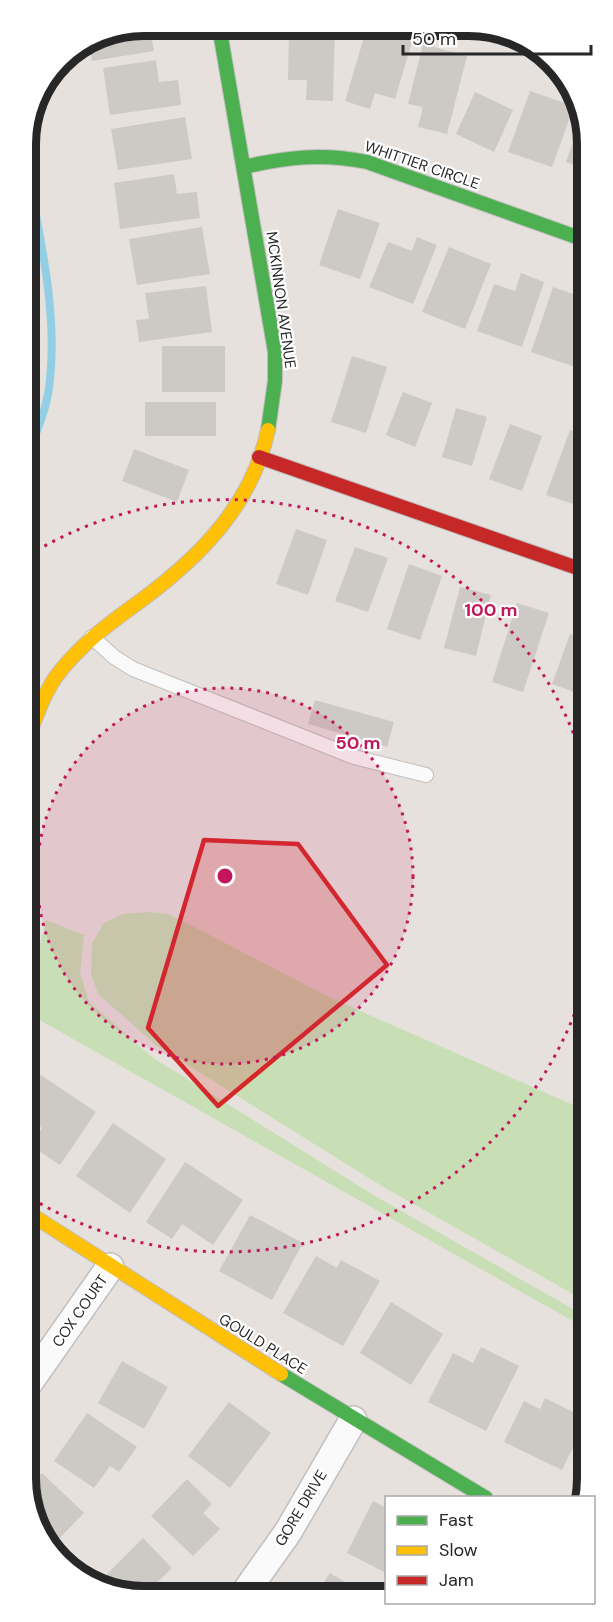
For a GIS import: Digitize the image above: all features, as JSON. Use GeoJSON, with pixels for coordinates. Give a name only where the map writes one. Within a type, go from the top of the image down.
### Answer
{"type":"FeatureCollection","features":[{"type":"Feature","properties":{"kind":"street","name":"MCKINNON AVENUE"},"geometry":{"type":"LineString","coordinates":[[36,719],[51,683],[73,654],[194,557],[226,525],[244,496],[272,416],[276,382],[275,352],[221,36]]}},
{"type":"Feature","properties":{"kind":"street","name":"WHITTIER CIRCLE"},"geometry":{"type":"LineString","coordinates":[[244,167],[299,154],[331,154],[367,162],[577,237]]}},
{"type":"Feature","properties":{"kind":"street"},"geometry":{"type":"LineString","coordinates":[[259,457],[577,568]]}},
{"type":"Feature","properties":{"kind":"street","name":"GOULD PLACE"},"geometry":{"type":"LineString","coordinates":[[36,1218],[353,1420],[484,1496]]}},
{"type":"Feature","properties":{"kind":"street","name":"COX COURT"},"geometry":{"type":"LineString","coordinates":[[36,1373],[110,1267]]}},
{"type":"Feature","properties":{"kind":"street","name":"GORE DRIVE"},"geometry":{"type":"LineString","coordinates":[[250,1586],[288,1532],[353,1420]]}},
{"type":"Feature","properties":{"kind":"lane"},"geometry":{"type":"LineString","coordinates":[[92,637],[114,657],[133,669],[354,757],[426,775]]}},
{"type":"Feature","properties":{"kind":"highlighted area"},"geometry":{"type":"Polygon","coordinates":[[[204,840],[298,844],[387,965],[218,1106],[148,1028],[204,840]]]}},
{"type":"Feature","properties":{"kind":"green space"},"geometry":{"type":"Polygon","coordinates":[[[147,912],[169,914],[331,998],[577,1107],[577,1296],[380,1185],[157,1046],[98,994],[91,973],[92,943],[104,923],[123,914],[147,912]]]}},
{"type":"Feature","properties":{"kind":"green space"},"geometry":{"type":"Polygon","coordinates":[[[46,920],[84,935],[80,972],[89,1002],[152,1057],[375,1196],[577,1311],[577,1323],[36,1018],[36,961],[46,920]]]}},
{"type":"Feature","properties":{"kind":"building"},"geometry":{"type":"Polygon","coordinates":[[[151,36],[154,51],[92,61],[90,50],[103,44],[123,38],[151,36]]]}},
{"type":"Feature","properties":{"kind":"building"},"geometry":{"type":"Polygon","coordinates":[[[289,36],[335,36],[333,101],[306,100],[307,80],[288,80],[289,36]]]}},
{"type":"Feature","properties":{"kind":"building"},"geometry":{"type":"Polygon","coordinates":[[[364,36],[414,36],[395,99],[375,93],[370,109],[345,101],[364,36]]]}},
{"type":"Feature","properties":{"kind":"building"},"geometry":{"type":"Polygon","coordinates":[[[423,44],[467,56],[447,134],[418,127],[423,107],[408,104],[423,44]]]}},
{"type":"Feature","properties":{"kind":"building"},"geometry":{"type":"Polygon","coordinates":[[[156,60],[159,82],[178,80],[181,105],[110,115],[103,68],[156,60]]]}},
{"type":"Feature","properties":{"kind":"building"},"geometry":{"type":"Polygon","coordinates":[[[530,91],[569,104],[572,112],[552,167],[508,152],[530,91]]]}},
{"type":"Feature","properties":{"kind":"building"},"geometry":{"type":"Polygon","coordinates":[[[475,92],[513,110],[494,152],[456,134],[475,92]]]}},
{"type":"Feature","properties":{"kind":"building"},"geometry":{"type":"Polygon","coordinates":[[[185,117],[192,159],[118,170],[111,129],[185,117]]]}},
{"type":"Feature","properties":{"kind":"building"},"geometry":{"type":"Polygon","coordinates":[[[576,132],[577,166],[566,162],[576,132]]]}},
{"type":"Feature","properties":{"kind":"building"},"geometry":{"type":"Polygon","coordinates":[[[174,174],[177,194],[197,192],[200,218],[120,229],[114,183],[174,174]]]}},
{"type":"Feature","properties":{"kind":"building"},"geometry":{"type":"Polygon","coordinates":[[[338,209],[380,223],[360,279],[319,265],[338,209]]]}},
{"type":"Feature","properties":{"kind":"building"},"geometry":{"type":"Polygon","coordinates":[[[202,227],[210,274],[137,285],[129,239],[202,227]]]}},
{"type":"Feature","properties":{"kind":"building"},"geometry":{"type":"Polygon","coordinates":[[[417,237],[437,245],[413,304],[369,287],[388,242],[412,251],[417,237]]]}},
{"type":"Feature","properties":{"kind":"building"},"geometry":{"type":"Polygon","coordinates":[[[449,247],[491,264],[465,329],[422,312],[449,247]]]}},
{"type":"Feature","properties":{"kind":"building"},"geometry":{"type":"Polygon","coordinates":[[[521,273],[544,282],[522,347],[477,331],[494,284],[515,291],[521,273]]]}},
{"type":"Feature","properties":{"kind":"building"},"geometry":{"type":"Polygon","coordinates":[[[206,286],[212,332],[139,342],[136,320],[149,319],[145,293],[206,286]]]}},
{"type":"Feature","properties":{"kind":"building"},"geometry":{"type":"Polygon","coordinates":[[[553,287],[577,295],[577,361],[575,367],[531,352],[553,287]]]}},
{"type":"Feature","properties":{"kind":"building"},"geometry":{"type":"Polygon","coordinates":[[[162,346],[225,346],[225,392],[162,392],[162,346]]]}},
{"type":"Feature","properties":{"kind":"building"},"geometry":{"type":"Polygon","coordinates":[[[352,356],[387,367],[366,433],[331,422],[352,356]]]}},
{"type":"Feature","properties":{"kind":"building"},"geometry":{"type":"Polygon","coordinates":[[[403,392],[432,403],[415,447],[386,435],[403,392]]]}},
{"type":"Feature","properties":{"kind":"building"},"geometry":{"type":"Polygon","coordinates":[[[145,402],[216,402],[216,436],[145,436],[145,402]]]}},
{"type":"Feature","properties":{"kind":"building"},"geometry":{"type":"Polygon","coordinates":[[[456,408],[487,417],[472,466],[442,457],[456,408]]]}},
{"type":"Feature","properties":{"kind":"building"},"geometry":{"type":"Polygon","coordinates":[[[510,424],[542,436],[522,491],[489,479],[510,424]]]}},
{"type":"Feature","properties":{"kind":"building"},"geometry":{"type":"Polygon","coordinates":[[[570,430],[577,433],[577,505],[546,495],[570,430]]]}},
{"type":"Feature","properties":{"kind":"building"},"geometry":{"type":"Polygon","coordinates":[[[134,449],[189,470],[177,502],[122,481],[134,449]]]}},
{"type":"Feature","properties":{"kind":"building"},"geometry":{"type":"Polygon","coordinates":[[[296,529],[327,540],[308,595],[276,584],[296,529]]]}},
{"type":"Feature","properties":{"kind":"building"},"geometry":{"type":"Polygon","coordinates":[[[355,547],[388,558],[368,612],[335,601],[355,547]]]}},
{"type":"Feature","properties":{"kind":"building"},"geometry":{"type":"Polygon","coordinates":[[[409,564],[442,576],[420,640],[387,629],[409,564]]]}},
{"type":"Feature","properties":{"kind":"building"},"geometry":{"type":"Polygon","coordinates":[[[460,587],[491,595],[476,656],[444,648],[460,587]]]}},
{"type":"Feature","properties":{"kind":"building"},"geometry":{"type":"Polygon","coordinates":[[[517,603],[549,613],[523,692],[492,682],[517,603]]]}},
{"type":"Feature","properties":{"kind":"building"},"geometry":{"type":"Polygon","coordinates":[[[570,634],[577,636],[577,693],[552,684],[570,634]]]}},
{"type":"Feature","properties":{"kind":"building"},"geometry":{"type":"Polygon","coordinates":[[[315,700],[394,722],[387,747],[308,724],[315,700]]]}},
{"type":"Feature","properties":{"kind":"building"},"geometry":{"type":"Polygon","coordinates":[[[41,1075],[96,1112],[60,1165],[36,1149],[36,1136],[42,1128],[36,1124],[36,1082],[41,1075]]]}},
{"type":"Feature","properties":{"kind":"building"},"geometry":{"type":"Polygon","coordinates":[[[113,1123],[166,1159],[130,1213],[76,1176],[113,1123]]]}},
{"type":"Feature","properties":{"kind":"building"},"geometry":{"type":"Polygon","coordinates":[[[185,1162],[243,1200],[213,1245],[182,1224],[172,1239],[146,1222],[185,1162]]]}},
{"type":"Feature","properties":{"kind":"building"},"geometry":{"type":"Polygon","coordinates":[[[250,1215],[303,1243],[272,1300],[219,1271],[250,1215]]]}},
{"type":"Feature","properties":{"kind":"building"},"geometry":{"type":"Polygon","coordinates":[[[316,1256],[337,1268],[341,1260],[380,1281],[343,1346],[283,1313],[316,1256]]]}},
{"type":"Feature","properties":{"kind":"building"},"geometry":{"type":"Polygon","coordinates":[[[391,1302],[443,1334],[411,1385],[360,1353],[391,1302]]]}},
{"type":"Feature","properties":{"kind":"building"},"geometry":{"type":"Polygon","coordinates":[[[481,1347],[519,1366],[486,1431],[428,1402],[453,1353],[473,1363],[481,1347]]]}},
{"type":"Feature","properties":{"kind":"building"},"geometry":{"type":"Polygon","coordinates":[[[122,1361],[168,1387],[144,1429],[98,1403],[122,1361]]]}},
{"type":"Feature","properties":{"kind":"building"},"geometry":{"type":"Polygon","coordinates":[[[545,1398],[577,1414],[577,1439],[562,1470],[504,1442],[524,1401],[540,1409],[545,1398]]]}},
{"type":"Feature","properties":{"kind":"building"},"geometry":{"type":"Polygon","coordinates":[[[229,1402],[271,1433],[230,1488],[188,1456],[229,1402]]]}},
{"type":"Feature","properties":{"kind":"building"},"geometry":{"type":"Polygon","coordinates":[[[87,1413],[137,1447],[119,1472],[110,1466],[94,1488],[54,1461],[87,1413]]]}},
{"type":"Feature","properties":{"kind":"building"},"geometry":{"type":"Polygon","coordinates":[[[42,1473],[84,1513],[56,1542],[44,1519],[38,1499],[36,1479],[42,1473]]]}},
{"type":"Feature","properties":{"kind":"building"},"geometry":{"type":"Polygon","coordinates":[[[187,1479],[212,1504],[203,1513],[220,1529],[193,1556],[151,1516],[187,1479]]]}},
{"type":"Feature","properties":{"kind":"building"},"geometry":{"type":"Polygon","coordinates":[[[373,1501],[385,1507],[385,1572],[347,1553],[373,1501]]]}},
{"type":"Feature","properties":{"kind":"building"},"geometry":{"type":"Polygon","coordinates":[[[143,1538],[172,1568],[153,1586],[123,1584],[103,1578],[143,1538]]]}},
{"type":"Feature","properties":{"kind":"building"},"geometry":{"type":"Polygon","coordinates":[[[330,1573],[352,1586],[321,1586],[330,1573]]]}},
{"type":"Feature","properties":{"kind":"waterway"},"geometry":{"type":"LineString","coordinates":[[36,214],[50,302],[51,331],[48,397],[36,433]]}},
{"type":"Feature","properties":{"kind":"traffic: fast"},"geometry":{"type":"LineString","coordinates":[[221,36],[275,352],[275,381],[268,430]]}},
{"type":"Feature","properties":{"kind":"traffic: fast"},"geometry":{"type":"LineString","coordinates":[[244,167],[305,157],[367,162],[577,237]]}},
{"type":"Feature","properties":{"kind":"traffic: fast"},"geometry":{"type":"LineString","coordinates":[[281,1374],[483,1496]]}},
{"type":"Feature","properties":{"kind":"traffic: slow"},"geometry":{"type":"LineString","coordinates":[[36,717],[50,686],[74,655],[107,626],[165,582],[222,526],[250,481],[268,430]]}},
{"type":"Feature","properties":{"kind":"traffic: slow"},"geometry":{"type":"LineString","coordinates":[[36,1218],[281,1374]]}},
{"type":"Feature","properties":{"kind":"traffic: jam"},"geometry":{"type":"LineString","coordinates":[[259,457],[577,568]]}}]}
